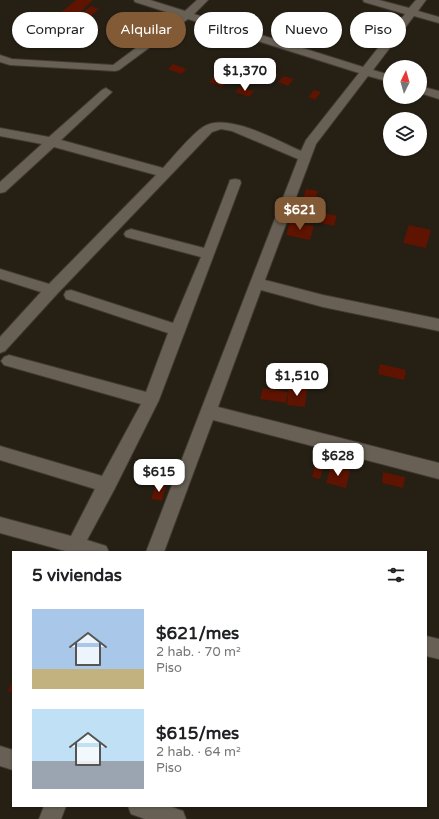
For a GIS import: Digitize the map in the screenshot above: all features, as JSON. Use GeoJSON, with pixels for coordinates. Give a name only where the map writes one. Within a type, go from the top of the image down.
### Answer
{"type":"FeatureCollection","features":[{"type":"Feature","properties":{"kind":"street"},"geometry":{"type":"LineString","coordinates":[[139,0],[383,77]]}},
{"type":"Feature","properties":{"kind":"street"},"geometry":{"type":"LineString","coordinates":[[0,70],[5,60],[115,68],[187,15],[203,0]]}},
{"type":"Feature","properties":{"kind":"street"},"geometry":{"type":"LineString","coordinates":[[368,0],[439,20]]}},
{"type":"Feature","properties":{"kind":"street"},"geometry":{"type":"LineString","coordinates":[[155,551],[258,284],[310,143],[421,0]]}},
{"type":"Feature","properties":{"kind":"street"},"geometry":{"type":"LineString","coordinates":[[427,91],[439,95]]}},
{"type":"Feature","properties":{"kind":"street"},"geometry":{"type":"LineString","coordinates":[[0,189],[106,92]]}},
{"type":"Feature","properties":{"kind":"street"},"geometry":{"type":"LineString","coordinates":[[0,347],[52,290],[208,128],[220,125],[235,128],[305,157]]}},
{"type":"Feature","properties":{"kind":"street"},"geometry":{"type":"LineString","coordinates":[[0,132],[52,142],[165,173]]}},
{"type":"Feature","properties":{"kind":"street"},"geometry":{"type":"LineString","coordinates":[[75,545],[108,485],[151,400],[177,330],[209,254],[235,182]]}},
{"type":"Feature","properties":{"kind":"street"},"geometry":{"type":"LineString","coordinates":[[131,234],[209,254]]}},
{"type":"Feature","properties":{"kind":"street"},"geometry":{"type":"LineString","coordinates":[[0,274],[52,290]]}},
{"type":"Feature","properties":{"kind":"street"},"geometry":{"type":"LineString","coordinates":[[258,284],[323,301],[439,325]]}},
{"type":"Feature","properties":{"kind":"street"},"geometry":{"type":"LineString","coordinates":[[71,295],[177,330]]}},
{"type":"Feature","properties":{"kind":"street"},"geometry":{"type":"LineString","coordinates":[[9,361],[151,400]]}},
{"type":"Feature","properties":{"kind":"street"},"geometry":{"type":"LineString","coordinates":[[209,412],[439,471]]}},
{"type":"Feature","properties":{"kind":"street"},"geometry":{"type":"LineString","coordinates":[[0,452],[108,485]]}},
{"type":"Feature","properties":{"kind":"street"},"geometry":{"type":"LineString","coordinates":[[0,525],[96,551]]}},
{"type":"Feature","properties":{"kind":"street"},"geometry":{"type":"LineString","coordinates":[[427,646],[439,649]]}},
{"type":"Feature","properties":{"kind":"street"},"geometry":{"type":"LineString","coordinates":[[0,756],[12,760]]}},
{"type":"Feature","properties":{"kind":"street"},"geometry":{"type":"LineString","coordinates":[[50,819],[55,807]]}},
{"type":"Feature","properties":{"kind":"street"},"geometry":{"type":"LineString","coordinates":[[142,807],[175,819]]}},
{"type":"Feature","properties":{"kind":"building"},"geometry":{"type":"Polygon","coordinates":[[[76,0],[93,0],[80,12],[61,12],[76,0]]]}},
{"type":"Feature","properties":{"kind":"building"},"geometry":{"type":"Polygon","coordinates":[[[91,6],[99,9],[96,12],[84,12],[91,6]]]}},
{"type":"Feature","properties":{"kind":"building"},"geometry":{"type":"Polygon","coordinates":[[[173,64],[187,69],[181,74],[168,69],[173,64]]]}},
{"type":"Feature","properties":{"kind":"building"},"geometry":{"type":"Polygon","coordinates":[[[221,70],[235,75],[231,79],[217,73],[221,70]]]}},
{"type":"Feature","properties":{"kind":"building"},"geometry":{"type":"Polygon","coordinates":[[[270,71],[279,74],[273,81],[264,78],[270,71]]]}},
{"type":"Feature","properties":{"kind":"building"},"geometry":{"type":"Polygon","coordinates":[[[217,74],[230,79],[222,87],[209,82],[217,74]]]}},
{"type":"Feature","properties":{"kind":"building"},"geometry":{"type":"Polygon","coordinates":[[[284,76],[294,79],[288,86],[278,82],[284,76]]]}},
{"type":"Feature","properties":{"kind":"building"},"geometry":{"type":"Polygon","coordinates":[[[240,87],[254,91],[249,97],[235,92],[240,87]]]}},
{"type":"Feature","properties":{"kind":"building"},"geometry":{"type":"Polygon","coordinates":[[[314,90],[321,92],[315,100],[308,97],[314,90]]]}},
{"type":"Feature","properties":{"kind":"building"},"geometry":{"type":"Polygon","coordinates":[[[306,189],[318,191],[314,204],[302,202],[306,189]]]}},
{"type":"Feature","properties":{"kind":"building"},"geometry":{"type":"Polygon","coordinates":[[[324,213],[337,216],[334,226],[321,223],[324,213]]]}},
{"type":"Feature","properties":{"kind":"building"},"geometry":{"type":"Polygon","coordinates":[[[290,222],[314,226],[310,240],[286,235],[290,222]]]}},
{"type":"Feature","properties":{"kind":"building"},"geometry":{"type":"Polygon","coordinates":[[[409,225],[431,230],[426,248],[403,243],[409,225]]]}},
{"type":"Feature","properties":{"kind":"building"},"geometry":{"type":"Polygon","coordinates":[[[380,364],[406,370],[404,380],[378,374],[380,364]]]}},
{"type":"Feature","properties":{"kind":"building"},"geometry":{"type":"Polygon","coordinates":[[[289,377],[309,381],[308,388],[288,385],[289,377]]]}},
{"type":"Feature","properties":{"kind":"building"},"geometry":{"type":"Polygon","coordinates":[[[289,387],[307,389],[305,407],[287,405],[289,387]]]}},
{"type":"Feature","properties":{"kind":"building"},"geometry":{"type":"Polygon","coordinates":[[[263,388],[288,392],[286,403],[260,399],[263,388]]]}},
{"type":"Feature","properties":{"kind":"building"},"geometry":{"type":"Polygon","coordinates":[[[316,458],[325,460],[320,479],[312,477],[316,458]]]}},
{"type":"Feature","properties":{"kind":"building"},"geometry":{"type":"Polygon","coordinates":[[[331,466],[350,471],[346,488],[326,483],[331,466]]]}},
{"type":"Feature","properties":{"kind":"building"},"geometry":{"type":"Polygon","coordinates":[[[383,472],[405,477],[403,488],[382,483],[383,472]]]}},
{"type":"Feature","properties":{"kind":"building"},"geometry":{"type":"Polygon","coordinates":[[[156,484],[166,486],[162,501],[151,499],[156,484]]]}},
{"type":"Feature","properties":{"kind":"building"},"geometry":{"type":"Polygon","coordinates":[[[12,682],[12,693],[8,691],[12,682]]]}}]}
